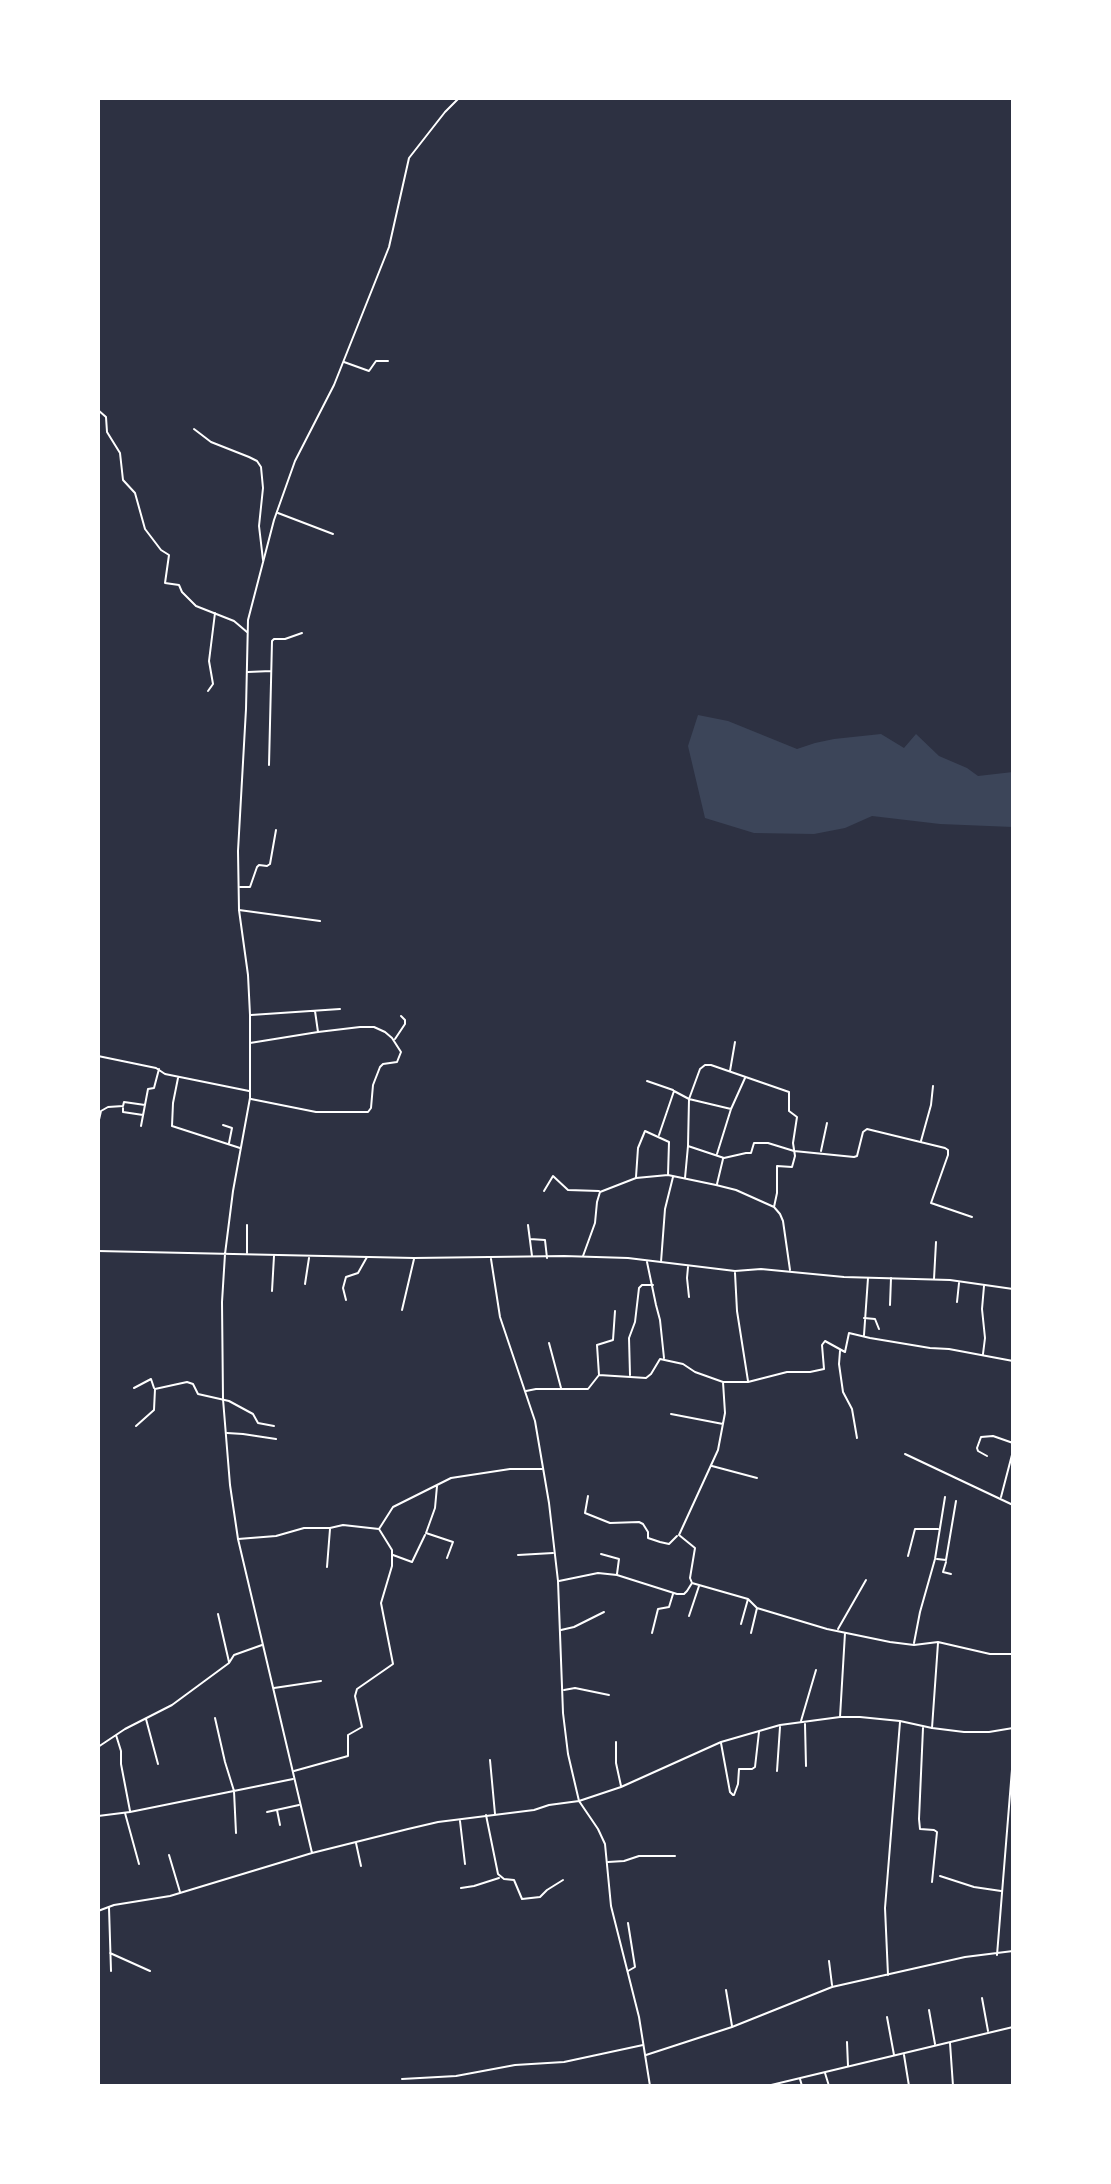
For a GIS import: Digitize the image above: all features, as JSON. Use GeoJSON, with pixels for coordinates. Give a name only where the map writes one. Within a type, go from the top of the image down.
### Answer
{"type":"FeatureCollection","features":[{"type":"Feature","properties":{"kind":"street"},"geometry":{"type":"LineString","coordinates":[[312,1853],[238,1539],[223,1399],[225,1254],[250,1098],[250,1015],[239,910],[238,851],[248,672],[247,632],[250,609],[277,513],[295,461],[344,362],[389,247],[409,158],[459,98]]}},
{"type":"Feature","properties":{"kind":"street"},"geometry":{"type":"LineString","coordinates":[[344,362],[369,371],[376,361],[388,361]]}},
{"type":"Feature","properties":{"kind":"street"},"geometry":{"type":"LineString","coordinates":[[98,410],[106,417],[107,432],[120,453],[123,480],[135,493],[145,529],[161,550],[169,555],[165,582],[179,585],[193,604],[234,621],[247,632]]}},
{"type":"Feature","properties":{"kind":"street"},"geometry":{"type":"LineString","coordinates":[[194,429],[211,442],[257,461],[261,467],[263,488],[259,526],[263,561]]}},
{"type":"Feature","properties":{"kind":"street"},"geometry":{"type":"LineString","coordinates":[[277,513],[333,534]]}},
{"type":"Feature","properties":{"kind":"street"},"geometry":{"type":"LineString","coordinates":[[208,691],[213,684],[209,661],[215,612]]}},
{"type":"Feature","properties":{"kind":"street"},"geometry":{"type":"LineString","coordinates":[[269,765],[272,640],[302,633]]}},
{"type":"Feature","properties":{"kind":"street"},"geometry":{"type":"LineString","coordinates":[[248,672],[273,671]]}},
{"type":"Feature","properties":{"kind":"street"},"geometry":{"type":"LineString","coordinates":[[239,887],[250,887],[258,865],[269,866],[276,830]]}},
{"type":"Feature","properties":{"kind":"street"},"geometry":{"type":"LineString","coordinates":[[239,910],[320,921]]}},
{"type":"Feature","properties":{"kind":"street"},"geometry":{"type":"LineString","coordinates":[[315,1009],[318,1032]]}},
{"type":"Feature","properties":{"kind":"street"},"geometry":{"type":"LineString","coordinates":[[250,1015],[340,1009]]}},
{"type":"Feature","properties":{"kind":"street"},"geometry":{"type":"LineString","coordinates":[[394,1040],[405,1024],[401,1016]]}},
{"type":"Feature","properties":{"kind":"street"},"geometry":{"type":"LineString","coordinates":[[250,1043],[374,1027],[394,1040],[401,1053],[397,1062],[380,1066],[368,1112],[316,1112],[250,1098]]}},
{"type":"Feature","properties":{"kind":"street"},"geometry":{"type":"LineString","coordinates":[[730,1072],[735,1042]]}},
{"type":"Feature","properties":{"kind":"street"},"geometry":{"type":"LineString","coordinates":[[98,1056],[159,1069],[165,1074],[249,1091]]}},
{"type":"Feature","properties":{"kind":"street"},"geometry":{"type":"LineString","coordinates":[[685,1178],[689,1099],[702,1067],[708,1065],[789,1092],[789,1111],[797,1117],[792,1167],[777,1166],[774,1207]]}},
{"type":"Feature","properties":{"kind":"street"},"geometry":{"type":"LineString","coordinates":[[141,1126],[148,1089],[154,1088],[159,1069]]}},
{"type":"Feature","properties":{"kind":"street"},"geometry":{"type":"LineString","coordinates":[[178,1077],[172,1126],[241,1148]]}},
{"type":"Feature","properties":{"kind":"street"},"geometry":{"type":"LineString","coordinates":[[717,1155],[745,1077]]}},
{"type":"Feature","properties":{"kind":"street"},"geometry":{"type":"LineString","coordinates":[[647,1081],[663,1085],[689,1099],[731,1109]]}},
{"type":"Feature","properties":{"kind":"street"},"geometry":{"type":"LineString","coordinates":[[920,1142],[933,1086]]}},
{"type":"Feature","properties":{"kind":"street"},"geometry":{"type":"LineString","coordinates":[[659,1136],[674,1091]]}},
{"type":"Feature","properties":{"kind":"street"},"geometry":{"type":"LineString","coordinates":[[143,1115],[123,1112],[123,1106],[124,1102],[145,1105]]}},
{"type":"Feature","properties":{"kind":"street"},"geometry":{"type":"LineString","coordinates":[[98,1124],[103,1110],[123,1106]]}},
{"type":"Feature","properties":{"kind":"street"},"geometry":{"type":"LineString","coordinates":[[821,1152],[827,1123]]}},
{"type":"Feature","properties":{"kind":"street"},"geometry":{"type":"LineString","coordinates":[[223,1125],[232,1127],[229,1144]]}},
{"type":"Feature","properties":{"kind":"street"},"geometry":{"type":"LineString","coordinates":[[688,1146],[724,1158],[751,1153],[754,1143],[768,1143],[794,1151],[857,1156],[863,1132],[867,1129],[945,1148],[949,1152],[931,1203],[972,1217]]}},
{"type":"Feature","properties":{"kind":"street"},"geometry":{"type":"LineString","coordinates":[[636,1178],[638,1148],[643,1134],[648,1131],[669,1142],[667,1159],[671,1176],[661,1262]]}},
{"type":"Feature","properties":{"kind":"street"},"geometry":{"type":"LineString","coordinates":[[716,1185],[724,1158]]}},
{"type":"Feature","properties":{"kind":"street"},"geometry":{"type":"LineString","coordinates":[[544,1191],[553,1176],[568,1190],[600,1192],[636,1178],[671,1176],[736,1190],[774,1207],[780,1214],[790,1271]]}},
{"type":"Feature","properties":{"kind":"street"},"geometry":{"type":"LineString","coordinates":[[583,1256],[595,1223],[600,1192]]}},
{"type":"Feature","properties":{"kind":"street"},"geometry":{"type":"LineString","coordinates":[[247,1225],[247,1254]]}},
{"type":"Feature","properties":{"kind":"street"},"geometry":{"type":"LineString","coordinates":[[528,1225],[533,1257]]}},
{"type":"Feature","properties":{"kind":"street"},"geometry":{"type":"LineString","coordinates":[[530,1239],[545,1240],[547,1258]]}},
{"type":"Feature","properties":{"kind":"street"},"geometry":{"type":"LineString","coordinates":[[934,1280],[936,1242]]}},
{"type":"Feature","properties":{"kind":"street"},"geometry":{"type":"LineString","coordinates":[[98,1251],[414,1258],[583,1256],[628,1258],[735,1271],[761,1269],[892,1277],[1013,1289]]}},
{"type":"Feature","properties":{"kind":"street"},"geometry":{"type":"LineString","coordinates":[[272,1291],[274,1255]]}},
{"type":"Feature","properties":{"kind":"street"},"geometry":{"type":"LineString","coordinates":[[305,1284],[309,1256]]}},
{"type":"Feature","properties":{"kind":"street"},"geometry":{"type":"LineString","coordinates":[[346,1300],[343,1288],[346,1277],[358,1273],[368,1256]]}},
{"type":"Feature","properties":{"kind":"street"},"geometry":{"type":"LineString","coordinates":[[402,1310],[414,1258]]}},
{"type":"Feature","properties":{"kind":"street"},"geometry":{"type":"LineString","coordinates":[[490,1258],[503,1327],[535,1421],[549,1503],[558,1581],[565,1733],[579,1801],[602,1836],[611,1906],[644,2045],[650,2086]]}},
{"type":"Feature","properties":{"kind":"street"},"geometry":{"type":"LineString","coordinates":[[647,1261],[660,1320],[664,1359]]}},
{"type":"Feature","properties":{"kind":"street"},"geometry":{"type":"LineString","coordinates":[[689,1266],[689,1297]]}},
{"type":"Feature","properties":{"kind":"street"},"geometry":{"type":"LineString","coordinates":[[735,1271],[737,1311],[748,1382]]}},
{"type":"Feature","properties":{"kind":"street"},"geometry":{"type":"LineString","coordinates":[[864,1337],[869,1277]]}},
{"type":"Feature","properties":{"kind":"street"},"geometry":{"type":"LineString","coordinates":[[890,1305],[892,1277]]}},
{"type":"Feature","properties":{"kind":"street"},"geometry":{"type":"LineString","coordinates":[[957,1302],[959,1282]]}},
{"type":"Feature","properties":{"kind":"street"},"geometry":{"type":"LineString","coordinates":[[630,1376],[629,1338],[635,1322],[639,1288],[653,1285]]}},
{"type":"Feature","properties":{"kind":"street"},"geometry":{"type":"LineString","coordinates":[[983,1356],[984,1286]]}},
{"type":"Feature","properties":{"kind":"street"},"geometry":{"type":"LineString","coordinates":[[526,1391],[588,1389],[599,1375],[597,1345],[613,1340],[615,1311]]}},
{"type":"Feature","properties":{"kind":"street"},"geometry":{"type":"LineString","coordinates":[[864,1318],[877,1320],[879,1329]]}},
{"type":"Feature","properties":{"kind":"street"},"geometry":{"type":"LineString","coordinates":[[599,1375],[649,1377],[658,1360],[664,1359],[723,1382],[748,1382],[787,1372],[810,1372],[824,1369],[822,1345],[827,1340],[845,1352],[849,1333],[1013,1361]]}},
{"type":"Feature","properties":{"kind":"street"},"geometry":{"type":"LineString","coordinates":[[549,1343],[562,1389]]}},
{"type":"Feature","properties":{"kind":"street"},"geometry":{"type":"LineString","coordinates":[[840,1350],[843,1392],[852,1409],[857,1438]]}},
{"type":"Feature","properties":{"kind":"street"},"geometry":{"type":"LineString","coordinates":[[134,1388],[151,1379],[155,1389],[154,1410],[136,1426]]}},
{"type":"Feature","properties":{"kind":"street"},"geometry":{"type":"LineString","coordinates":[[155,1389],[189,1382],[200,1395],[223,1399],[253,1414],[258,1423],[274,1426]]}},
{"type":"Feature","properties":{"kind":"street"},"geometry":{"type":"LineString","coordinates":[[588,1496],[585,1513],[610,1523],[639,1522],[648,1532],[648,1538],[669,1544],[679,1535],[718,1450],[724,1424],[723,1382]]}},
{"type":"Feature","properties":{"kind":"street"},"geometry":{"type":"LineString","coordinates":[[671,1414],[724,1424]]}},
{"type":"Feature","properties":{"kind":"street"},"geometry":{"type":"LineString","coordinates":[[226,1433],[276,1439]]}},
{"type":"Feature","properties":{"kind":"street"},"geometry":{"type":"LineString","coordinates":[[987,1456],[977,1448],[981,1437],[993,1436],[1013,1443]]}},
{"type":"Feature","properties":{"kind":"street"},"geometry":{"type":"LineString","coordinates":[[1001,1499],[1013,1451]]}},
{"type":"Feature","properties":{"kind":"street"},"geometry":{"type":"LineString","coordinates":[[905,1454],[1013,1505]]}},
{"type":"Feature","properties":{"kind":"street"},"geometry":{"type":"LineString","coordinates":[[711,1466],[757,1478]]}},
{"type":"Feature","properties":{"kind":"street"},"geometry":{"type":"LineString","coordinates":[[379,1529],[393,1507],[454,1477],[510,1469],[543,1470]]}},
{"type":"Feature","properties":{"kind":"street"},"geometry":{"type":"LineString","coordinates":[[392,1555],[412,1562],[435,1508],[437,1486]]}},
{"type":"Feature","properties":{"kind":"street"},"geometry":{"type":"LineString","coordinates":[[914,1645],[935,1559],[945,1497]]}},
{"type":"Feature","properties":{"kind":"street"},"geometry":{"type":"LineString","coordinates":[[951,1574],[943,1572],[956,1501]]}},
{"type":"Feature","properties":{"kind":"street"},"geometry":{"type":"LineString","coordinates":[[238,1539],[276,1536],[304,1528],[349,1525],[379,1529],[390,1546],[392,1566],[381,1603],[393,1664],[357,1689],[355,1696],[362,1727],[348,1735],[348,1756],[292,1772]]}},
{"type":"Feature","properties":{"kind":"street"},"geometry":{"type":"LineString","coordinates":[[327,1567],[330,1528]]}},
{"type":"Feature","properties":{"kind":"street"},"geometry":{"type":"LineString","coordinates":[[908,1556],[915,1529],[940,1529]]}},
{"type":"Feature","properties":{"kind":"street"},"geometry":{"type":"LineString","coordinates":[[426,1533],[453,1542],[447,1558]]}},
{"type":"Feature","properties":{"kind":"street"},"geometry":{"type":"LineString","coordinates":[[679,1535],[695,1548],[690,1578],[692,1583]]}},
{"type":"Feature","properties":{"kind":"street"},"geometry":{"type":"LineString","coordinates":[[518,1555],[555,1553]]}},
{"type":"Feature","properties":{"kind":"street"},"geometry":{"type":"LineString","coordinates":[[601,1554],[619,1559],[617,1575]]}},
{"type":"Feature","properties":{"kind":"street"},"geometry":{"type":"LineString","coordinates":[[935,1559],[946,1560]]}},
{"type":"Feature","properties":{"kind":"street"},"geometry":{"type":"LineString","coordinates":[[558,1581],[592,1573],[617,1575],[684,1594],[692,1583]]}},
{"type":"Feature","properties":{"kind":"street"},"geometry":{"type":"LineString","coordinates":[[837,1630],[866,1580]]}},
{"type":"Feature","properties":{"kind":"street"},"geometry":{"type":"LineString","coordinates":[[692,1583],[748,1599],[757,1608],[827,1629],[914,1645],[938,1642],[990,1654],[1013,1654]]}},
{"type":"Feature","properties":{"kind":"street"},"geometry":{"type":"LineString","coordinates":[[689,1616],[700,1585]]}},
{"type":"Feature","properties":{"kind":"street"},"geometry":{"type":"LineString","coordinates":[[652,1633],[658,1609],[671,1605],[673,1593]]}},
{"type":"Feature","properties":{"kind":"street"},"geometry":{"type":"LineString","coordinates":[[741,1624],[748,1599]]}},
{"type":"Feature","properties":{"kind":"street"},"geometry":{"type":"LineString","coordinates":[[751,1633],[757,1608]]}},
{"type":"Feature","properties":{"kind":"street"},"geometry":{"type":"LineString","coordinates":[[560,1630],[574,1627],[604,1612]]}},
{"type":"Feature","properties":{"kind":"street"},"geometry":{"type":"LineString","coordinates":[[218,1614],[229,1663]]}},
{"type":"Feature","properties":{"kind":"street"},"geometry":{"type":"LineString","coordinates":[[840,1717],[845,1632]]}},
{"type":"Feature","properties":{"kind":"street"},"geometry":{"type":"LineString","coordinates":[[932,1728],[938,1642]]}},
{"type":"Feature","properties":{"kind":"street"},"geometry":{"type":"LineString","coordinates":[[98,1747],[172,1705],[229,1663],[234,1655],[262,1645]]}},
{"type":"Feature","properties":{"kind":"street"},"geometry":{"type":"LineString","coordinates":[[806,1766],[803,1722],[816,1670]]}},
{"type":"Feature","properties":{"kind":"street"},"geometry":{"type":"LineString","coordinates":[[272,1688],[321,1681]]}},
{"type":"Feature","properties":{"kind":"street"},"geometry":{"type":"LineString","coordinates":[[562,1690],[575,1688],[609,1695]]}},
{"type":"Feature","properties":{"kind":"street"},"geometry":{"type":"LineString","coordinates":[[98,1911],[153,1901],[312,1853],[423,1825],[579,1801],[621,1787],[721,1742],[780,1725],[840,1717],[900,1721],[964,1732],[1013,1728]]}},
{"type":"Feature","properties":{"kind":"street"},"geometry":{"type":"LineString","coordinates":[[146,1718],[158,1764]]}},
{"type":"Feature","properties":{"kind":"street"},"geometry":{"type":"LineString","coordinates":[[215,1718],[234,1791],[236,1833]]}},
{"type":"Feature","properties":{"kind":"street"},"geometry":{"type":"LineString","coordinates":[[888,1975],[885,1908],[900,1721]]}},
{"type":"Feature","properties":{"kind":"street"},"geometry":{"type":"LineString","coordinates":[[777,1771],[780,1725]]}},
{"type":"Feature","properties":{"kind":"street"},"geometry":{"type":"LineString","coordinates":[[923,1727],[919,1819],[920,1829],[937,1832],[932,1882]]}},
{"type":"Feature","properties":{"kind":"street"},"geometry":{"type":"LineString","coordinates":[[721,1742],[730,1792],[734,1795],[739,1769],[755,1767],[759,1730]]}},
{"type":"Feature","properties":{"kind":"street"},"geometry":{"type":"LineString","coordinates":[[116,1735],[130,1812]]}},
{"type":"Feature","properties":{"kind":"street"},"geometry":{"type":"LineString","coordinates":[[616,1742],[621,1787]]}},
{"type":"Feature","properties":{"kind":"street"},"geometry":{"type":"LineString","coordinates":[[997,1955],[1013,1757]]}},
{"type":"Feature","properties":{"kind":"street"},"geometry":{"type":"LineString","coordinates":[[490,1760],[495,1814]]}},
{"type":"Feature","properties":{"kind":"street"},"geometry":{"type":"LineString","coordinates":[[98,1816],[294,1779]]}},
{"type":"Feature","properties":{"kind":"street"},"geometry":{"type":"LineString","coordinates":[[267,1812],[300,1805]]}},
{"type":"Feature","properties":{"kind":"street"},"geometry":{"type":"LineString","coordinates":[[277,1810],[280,1825]]}},
{"type":"Feature","properties":{"kind":"street"},"geometry":{"type":"LineString","coordinates":[[125,1812],[139,1864]]}},
{"type":"Feature","properties":{"kind":"street"},"geometry":{"type":"LineString","coordinates":[[486,1815],[500,1877]]}},
{"type":"Feature","properties":{"kind":"street"},"geometry":{"type":"LineString","coordinates":[[459,1819],[465,1864]]}},
{"type":"Feature","properties":{"kind":"street"},"geometry":{"type":"LineString","coordinates":[[355,1842],[361,1866]]}},
{"type":"Feature","properties":{"kind":"street"},"geometry":{"type":"LineString","coordinates":[[169,1855],[180,1892]]}},
{"type":"Feature","properties":{"kind":"street"},"geometry":{"type":"LineString","coordinates":[[607,1862],[639,1856],[675,1856]]}},
{"type":"Feature","properties":{"kind":"street"},"geometry":{"type":"LineString","coordinates":[[940,1876],[974,1887],[1002,1891]]}},
{"type":"Feature","properties":{"kind":"street"},"geometry":{"type":"LineString","coordinates":[[461,1888],[500,1877],[514,1880],[522,1899],[540,1897],[563,1880]]}},
{"type":"Feature","properties":{"kind":"street"},"geometry":{"type":"LineString","coordinates":[[109,1907],[111,1971]]}},
{"type":"Feature","properties":{"kind":"street"},"geometry":{"type":"LineString","coordinates":[[627,1972],[635,1967],[628,1923]]}},
{"type":"Feature","properties":{"kind":"street"},"geometry":{"type":"LineString","coordinates":[[645,2056],[732,2027],[832,1987],[965,1957],[1013,1951]]}},
{"type":"Feature","properties":{"kind":"street"},"geometry":{"type":"LineString","coordinates":[[109,1953],[150,1971]]}},
{"type":"Feature","properties":{"kind":"street"},"geometry":{"type":"LineString","coordinates":[[829,1961],[832,1987]]}},
{"type":"Feature","properties":{"kind":"street"},"geometry":{"type":"LineString","coordinates":[[726,1990],[732,2027]]}},
{"type":"Feature","properties":{"kind":"street"},"geometry":{"type":"LineString","coordinates":[[982,1998],[989,2033]]}},
{"type":"Feature","properties":{"kind":"street"},"geometry":{"type":"LineString","coordinates":[[929,2010],[935,2045]]}},
{"type":"Feature","properties":{"kind":"street"},"geometry":{"type":"LineString","coordinates":[[887,2017],[894,2056]]}},
{"type":"Feature","properties":{"kind":"street"},"geometry":{"type":"LineString","coordinates":[[767,2086],[1013,2027]]}},
{"type":"Feature","properties":{"kind":"street"},"geometry":{"type":"LineString","coordinates":[[847,2042],[848,2067]]}},
{"type":"Feature","properties":{"kind":"street"},"geometry":{"type":"LineString","coordinates":[[950,2042],[953,2086]]}},
{"type":"Feature","properties":{"kind":"street"},"geometry":{"type":"LineString","coordinates":[[402,2079],[456,2076],[515,2065],[564,2062],[644,2045]]}},
{"type":"Feature","properties":{"kind":"street"},"geometry":{"type":"LineString","coordinates":[[904,2054],[909,2086]]}},
{"type":"Feature","properties":{"kind":"street"},"geometry":{"type":"LineString","coordinates":[[825,2073],[829,2086]]}},
{"type":"Feature","properties":{"kind":"street"},"geometry":{"type":"LineString","coordinates":[[800,2079],[802,2086]]}},
{"type":"Feature","properties":{"kind":"shaded area"},"geometry":{"type":"Polygon","coordinates":[[[698,715],[728,721],[797,749],[834,739],[881,734],[904,748],[916,734],[939,756],[978,776],[1013,772],[1013,827],[940,824],[872,816],[845,828],[814,834],[754,833],[705,818],[688,746],[698,715]]]}}]}
